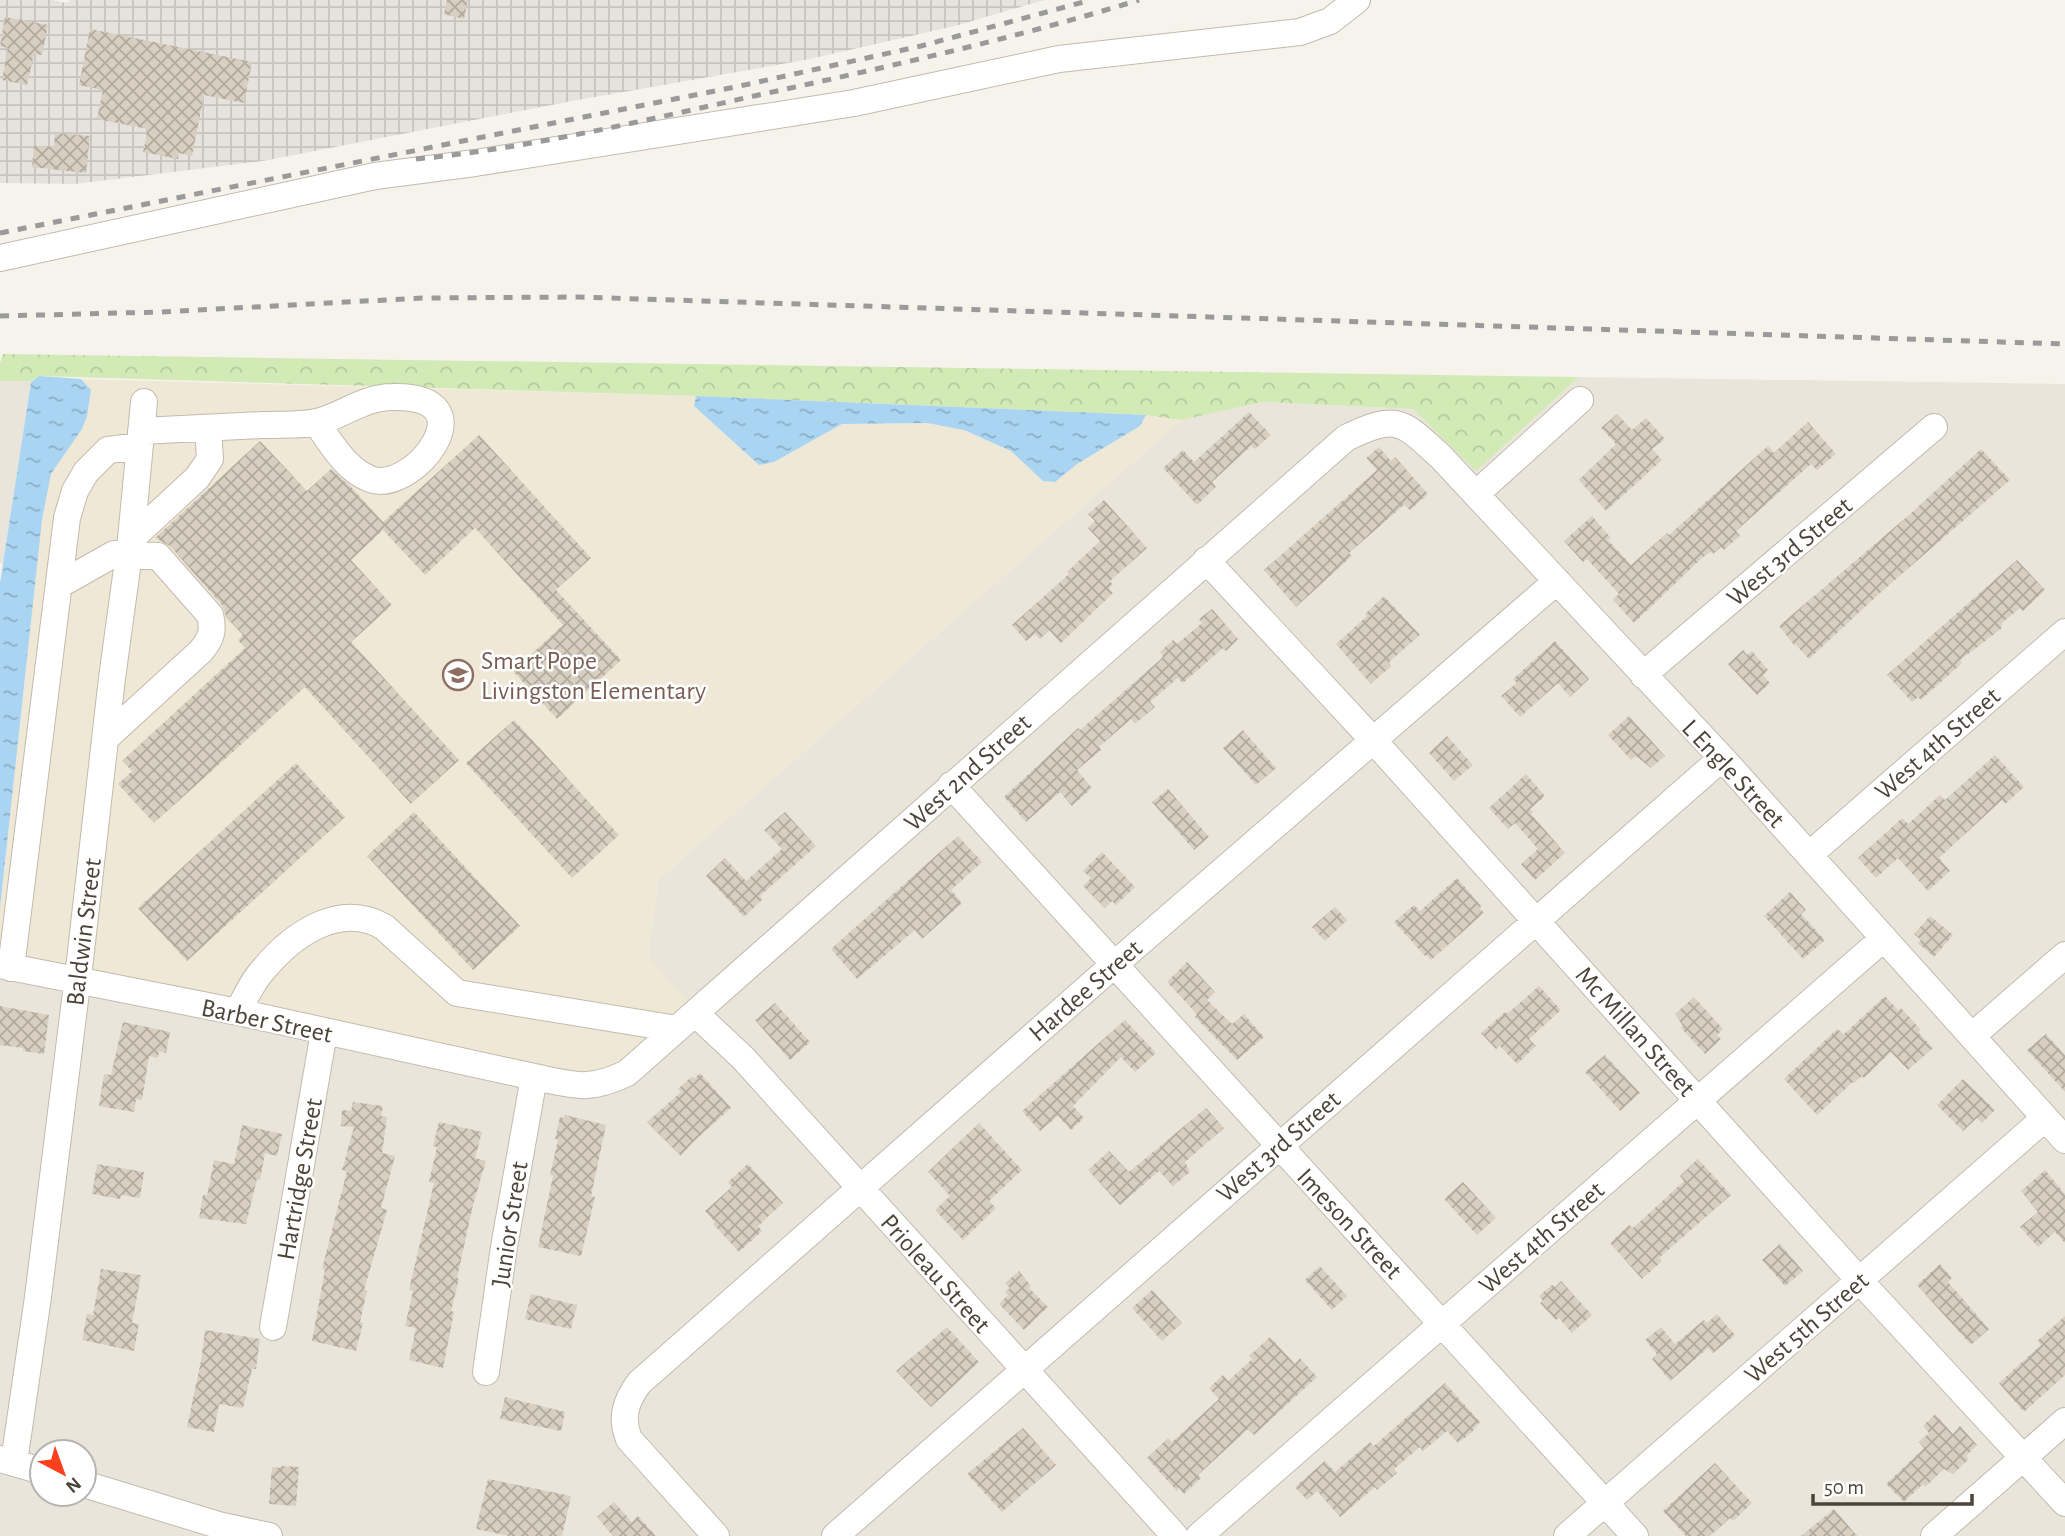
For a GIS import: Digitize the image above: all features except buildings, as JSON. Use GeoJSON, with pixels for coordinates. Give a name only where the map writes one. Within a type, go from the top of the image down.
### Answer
{"type":"FeatureCollection","features":[{"type":"Feature","properties":{"kind":"street"},"geometry":{"type":"LineString","coordinates":[[0,258],[375,176],[475,163],[854,103],[1059,59],[1300,33],[1330,22],[1357,0]]}},
{"type":"Feature","properties":{"kind":"street"},"geometry":{"type":"LineString","coordinates":[[1476,494],[1580,400]]}},
{"type":"Feature","properties":{"kind":"street","name":"Baldwin Street"},"geometry":{"type":"LineString","coordinates":[[7,1461],[38,1297],[130,547],[144,402]]}},
{"type":"Feature","properties":{"kind":"street"},"geometry":{"type":"LineString","coordinates":[[6,966],[67,518],[75,492],[86,472],[108,450],[140,439],[208,428],[316,422]]}},
{"type":"Feature","properties":{"kind":"street","name":"L Engle Street"},"geometry":{"type":"LineString","coordinates":[[1389,423],[1405,425],[1476,494],[1722,758],[2065,1140]]}},
{"type":"Feature","properties":{"kind":"street","name":"West 2nd Street"},"geometry":{"type":"LineString","coordinates":[[534,1077],[583,1086],[606,1083],[627,1073],[1346,438],[1368,427],[1389,423]]}},
{"type":"Feature","properties":{"kind":"street","name":"West 3rd Street"},"geometry":{"type":"LineString","coordinates":[[1643,675],[1934,427]]}},
{"type":"Feature","properties":{"kind":"street"},"geometry":{"type":"LineString","coordinates":[[58,585],[130,547],[197,478],[210,459],[208,428]]}},
{"type":"Feature","properties":{"kind":"street"},"geometry":{"type":"LineString","coordinates":[[107,737],[201,651],[210,640],[213,628],[210,615],[158,556],[130,547]]}},
{"type":"Feature","properties":{"kind":"street","name":"Mc Millan Street"},"geometry":{"type":"LineString","coordinates":[[1206,560],[1373,740],[1859,1280],[2065,1503]]}},
{"type":"Feature","properties":{"kind":"street","name":"Hardee Street"},"geometry":{"type":"LineString","coordinates":[[716,1536],[629,1439],[623,1425],[624,1409],[639,1382],[1557,581]]}},
{"type":"Feature","properties":{"kind":"street","name":"West 4th Street"},"geometry":{"type":"LineString","coordinates":[[1809,855],[2065,632]]}},
{"type":"Feature","properties":{"kind":"street","name":"West 3rd Street"},"geometry":{"type":"LineString","coordinates":[[835,1536],[1722,758]]}},
{"type":"Feature","properties":{"kind":"street","name":"Imeson Street"},"geometry":{"type":"LineString","coordinates":[[951,786],[1635,1536]]}},
{"type":"Feature","properties":{"kind":"street"},"geometry":{"type":"LineString","coordinates":[[243,1002],[262,971],[306,931],[325,921],[353,918],[372,920],[391,931],[457,993],[686,1021]]}},
{"type":"Feature","properties":{"kind":"street","name":"West 4th Street"},"geometry":{"type":"LineString","coordinates":[[1199,1536],[1884,939]]}},
{"type":"Feature","properties":{"kind":"street"},"geometry":{"type":"LineString","coordinates":[[1972,1036],[2065,955]]}},
{"type":"Feature","properties":{"kind":"street","name":"Barber Street"},"geometry":{"type":"LineString","coordinates":[[6,966],[78,982],[243,1002],[324,1032],[534,1077]]}},
{"type":"Feature","properties":{"kind":"street","name":"Prioleau Street"},"geometry":{"type":"LineString","coordinates":[[686,1021],[743,1058],[1175,1536]]}},
{"type":"Feature","properties":{"kind":"street","name":"Hartridge Street"},"geometry":{"type":"LineString","coordinates":[[273,1327],[324,1032]]}},
{"type":"Feature","properties":{"kind":"street","name":"Junior Street"},"geometry":{"type":"LineString","coordinates":[[486,1372],[504,1247],[534,1077]]}},
{"type":"Feature","properties":{"kind":"street","name":"West 5th Street"},"geometry":{"type":"LineString","coordinates":[[1567,1536],[2045,1118]]}},
{"type":"Feature","properties":{"kind":"street"},"geometry":{"type":"LineString","coordinates":[[1934,1536],[2065,1421]]}},
{"type":"Feature","properties":{"kind":"street"},"geometry":{"type":"LineString","coordinates":[[7,1461],[28,1467]]}},
{"type":"Feature","properties":{"kind":"street"},"geometry":{"type":"LineString","coordinates":[[98,1489],[216,1530],[269,1536]]}},
{"type":"Feature","properties":{"kind":"shaded area"},"geometry":{"type":"Polygon","coordinates":[[[0,0],[53,0],[66,3],[71,0],[1044,0],[955,26],[805,60],[572,101],[263,161],[75,184],[0,183],[0,0]]]}},
{"type":"Feature","properties":{"kind":"shaded area"},"geometry":{"type":"Polygon","coordinates":[[[1579,377],[2065,384],[2065,1536],[0,1536],[0,952],[648,958],[658,880],[1181,420],[1262,402],[1413,409],[1476,470],[1579,377]]]}},
{"type":"Feature","properties":{"kind":"shaded area","name":"Smart Pope Livingston Elementary"},"geometry":{"type":"Polygon","coordinates":[[[81,379],[696,396],[694,406],[759,465],[774,462],[842,424],[927,423],[964,430],[1011,451],[1043,481],[1054,482],[1077,464],[1140,426],[1146,415],[1181,420],[658,880],[648,957],[689,1003],[618,1065],[599,1074],[578,1076],[0,952],[0,908],[42,520],[51,474],[82,429],[91,390],[81,379]]]}},
{"type":"Feature","properties":{"kind":"shaded area"},"geometry":{"type":"Polygon","coordinates":[[[0,381],[31,381],[3,564],[0,563],[0,381]]]}},
{"type":"Feature","properties":{"kind":"green space"},"geometry":{"type":"Polygon","coordinates":[[[3,354],[1579,377],[1476,471],[1413,409],[1262,402],[1181,420],[1146,415],[696,396],[39,376],[31,381],[0,381],[3,354]]]}},
{"type":"Feature","properties":{"kind":"water"},"geometry":{"type":"Polygon","coordinates":[[[39,376],[81,379],[91,390],[82,429],[51,474],[42,520],[0,908],[0,583],[31,382],[39,376]]]}},
{"type":"Feature","properties":{"kind":"water"},"geometry":{"type":"Polygon","coordinates":[[[696,396],[1146,415],[1140,426],[1077,464],[1055,482],[1043,481],[1011,451],[964,430],[927,423],[842,424],[774,462],[759,465],[694,406],[696,396]]]}},
{"type":"Feature","properties":{"kind":"railway"},"geometry":{"type":"LineString","coordinates":[[0,233],[740,86],[921,46],[1091,0]]}},
{"type":"Feature","properties":{"kind":"railway"},"geometry":{"type":"LineString","coordinates":[[416,159],[544,141],[670,115],[948,52],[1139,0]]}},
{"type":"Feature","properties":{"kind":"railway"},"geometry":{"type":"LineString","coordinates":[[0,316],[161,312],[422,298],[577,297],[2065,344]]}},
{"type":"Feature","properties":{"kind":"place","name":"Smart Pope Livingston Elementary"},"geometry":{"type":"Point","coordinates":[458,675]}}]}
